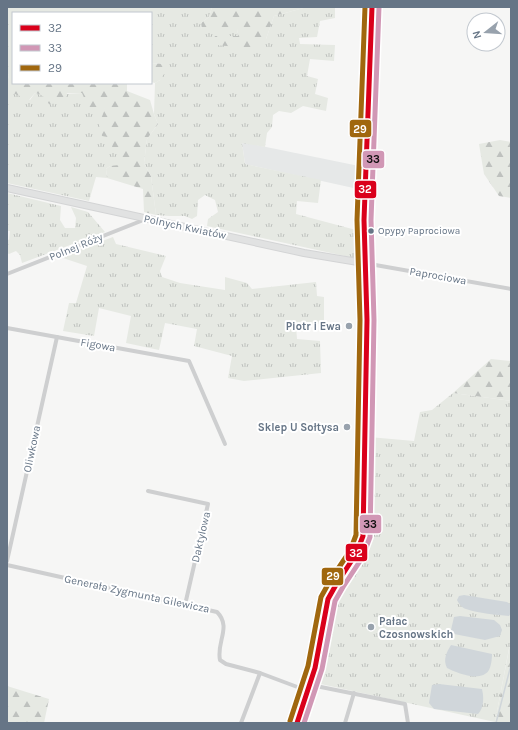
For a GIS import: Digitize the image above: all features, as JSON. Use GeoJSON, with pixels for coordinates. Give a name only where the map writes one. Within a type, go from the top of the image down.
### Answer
{"type":"FeatureCollection","features":[{"type":"Feature","properties":{"kind":"street"},"geometry":{"type":"LineString","coordinates":[[298,723],[310,688],[320,646],[328,599],[333,589],[349,568],[357,554],[363,536],[367,333],[364,263],[364,216],[372,7]]}},
{"type":"Feature","properties":{"kind":"street","name":"Polnych Kwiatów"},"geometry":{"type":"LineString","coordinates":[[7,188],[304,253],[364,263]]}},
{"type":"Feature","properties":{"kind":"street","name":"Polnej Róży"},"geometry":{"type":"LineString","coordinates":[[7,274],[146,219]]}},
{"type":"Feature","properties":{"kind":"street","name":"Paprociowa"},"geometry":{"type":"LineString","coordinates":[[364,263],[511,289]]}},
{"type":"Feature","properties":{"kind":"street","name":"Figowa"},"geometry":{"type":"LineString","coordinates":[[7,328],[189,361],[225,444]]}},
{"type":"Feature","properties":{"kind":"street","name":"Oliwkowa"},"geometry":{"type":"LineString","coordinates":[[7,561],[56,337]]}},
{"type":"Feature","properties":{"kind":"street","name":"Daktylowa"},"geometry":{"type":"LineString","coordinates":[[148,491],[208,504],[185,605]]}},
{"type":"Feature","properties":{"kind":"street","name":"Generała Zygmunta Gilewicza"},"geometry":{"type":"LineString","coordinates":[[7,565],[217,612],[223,618],[224,625],[219,654],[220,660],[226,664],[310,688],[354,693],[404,704],[408,723]]}},
{"type":"Feature","properties":{"kind":"street"},"geometry":{"type":"LineString","coordinates":[[241,723],[260,673]]}},
{"type":"Feature","properties":{"kind":"street"},"geometry":{"type":"LineString","coordinates":[[345,723],[354,693]]}},
{"type":"Feature","properties":{"kind":"shaded area"},"geometry":{"type":"Polygon","coordinates":[[[242,142],[359,166],[358,189],[245,164],[242,142]]]}},
{"type":"Feature","properties":{"kind":"shaded area"},"geometry":{"type":"Polygon","coordinates":[[[464,595],[507,602],[511,605],[511,613],[509,616],[504,616],[482,613],[465,608],[461,606],[457,600],[459,596],[464,595]]]}},
{"type":"Feature","properties":{"kind":"shaded area"},"geometry":{"type":"Polygon","coordinates":[[[460,616],[494,620],[500,625],[502,630],[500,636],[485,640],[454,634],[451,630],[454,617],[460,616]]]}},
{"type":"Feature","properties":{"kind":"shaded area"},"geometry":{"type":"Polygon","coordinates":[[[451,645],[492,654],[489,670],[480,676],[469,676],[447,668],[445,662],[446,656],[451,645]]]}},
{"type":"Feature","properties":{"kind":"shaded area"},"geometry":{"type":"Polygon","coordinates":[[[439,684],[482,689],[483,702],[480,712],[478,714],[434,709],[429,703],[432,685],[439,684]]]}},
{"type":"Feature","properties":{"kind":"green space"},"geometry":{"type":"Polygon","coordinates":[[[7,7],[212,7],[209,17],[201,23],[202,29],[237,29],[238,36],[266,39],[274,16],[307,7],[335,7],[335,18],[320,21],[317,37],[299,38],[300,44],[335,45],[334,61],[310,59],[307,76],[318,79],[315,94],[328,98],[326,111],[303,106],[291,113],[279,111],[273,115],[272,127],[267,133],[265,147],[242,143],[245,164],[321,180],[318,203],[297,201],[296,214],[356,230],[354,258],[207,226],[208,219],[218,212],[215,200],[205,195],[198,200],[197,216],[192,219],[185,216],[156,215],[151,176],[144,163],[147,139],[158,124],[154,114],[155,83],[160,80],[163,64],[152,63],[152,12],[12,12],[12,50],[10,50],[9,39],[7,38],[7,7]]]}},
{"type":"Feature","properties":{"kind":"green space"},"geometry":{"type":"Polygon","coordinates":[[[212,7],[307,7],[274,16],[266,39],[259,49],[216,45],[213,41],[215,36],[238,36],[237,29],[202,29],[201,23],[209,17],[212,7]]]}},
{"type":"Feature","properties":{"kind":"green space"},"geometry":{"type":"Polygon","coordinates":[[[7,38],[9,38],[10,50],[12,50],[12,84],[127,84],[127,91],[150,100],[158,124],[147,139],[144,163],[151,176],[156,215],[144,212],[143,189],[107,178],[106,169],[110,166],[119,165],[119,154],[112,148],[113,138],[102,136],[99,124],[105,109],[88,107],[82,93],[67,93],[64,103],[49,104],[42,95],[35,93],[29,100],[13,93],[7,83],[9,75],[7,74],[7,38]]]}},
{"type":"Feature","properties":{"kind":"green space"},"geometry":{"type":"Polygon","coordinates":[[[152,63],[163,64],[166,71],[160,80],[155,83],[152,82],[152,63]]]}},
{"type":"Feature","properties":{"kind":"green space"},"geometry":{"type":"Polygon","coordinates":[[[7,83],[30,100],[35,93],[43,95],[83,93],[105,109],[119,154],[119,166],[110,166],[106,169],[107,178],[96,177],[89,201],[7,183],[7,83]]]}},
{"type":"Feature","properties":{"kind":"green space"},"geometry":{"type":"Polygon","coordinates":[[[500,140],[511,142],[511,198],[499,196],[484,174],[479,144],[500,140]]]}},
{"type":"Feature","properties":{"kind":"green space"},"geometry":{"type":"Polygon","coordinates":[[[7,193],[61,206],[60,220],[65,228],[75,228],[76,218],[71,207],[88,212],[105,232],[22,263],[20,255],[16,251],[9,254],[7,253],[7,239],[9,240],[10,231],[7,231],[7,193]]]}},
{"type":"Feature","properties":{"kind":"green space"},"geometry":{"type":"Polygon","coordinates":[[[113,237],[116,244],[166,256],[160,271],[162,277],[180,283],[225,290],[225,277],[247,283],[252,289],[316,282],[317,296],[324,297],[324,323],[296,326],[297,339],[320,341],[321,373],[244,381],[228,378],[232,356],[194,346],[197,329],[165,323],[159,350],[126,343],[131,316],[99,308],[94,336],[63,331],[69,303],[76,303],[87,266],[60,257],[113,237]]]}},
{"type":"Feature","properties":{"kind":"green space"},"geometry":{"type":"Polygon","coordinates":[[[491,359],[511,361],[511,401],[453,393],[491,359]]]}},
{"type":"Feature","properties":{"kind":"green space"},"geometry":{"type":"Polygon","coordinates":[[[453,393],[511,401],[511,638],[495,722],[316,683],[330,611],[336,593],[358,567],[367,545],[370,503],[369,437],[414,441],[420,412],[432,410],[453,393]]]}},
{"type":"Feature","properties":{"kind":"green space"},"geometry":{"type":"Polygon","coordinates":[[[511,639],[511,723],[495,722],[511,639]]]}},
{"type":"Feature","properties":{"kind":"green space"},"geometry":{"type":"Polygon","coordinates":[[[7,686],[49,699],[44,723],[7,723],[7,686]]]}},
{"type":"Feature","properties":{"kind":"waterway"},"geometry":{"type":"LineString","coordinates":[[496,723],[511,665]]}},
{"type":"Feature","properties":{"kind":"transit line","name":"29"},"geometry":{"type":"LineString","coordinates":[[290,721],[308,666],[321,597],[350,551],[356,535],[360,320],[357,220],[365,7]]}},
{"type":"Feature","properties":{"kind":"transit line","name":"32"},"geometry":{"type":"LineString","coordinates":[[297,723],[315,668],[328,599],[356,554],[363,536],[367,320],[364,220],[372,7]]}},
{"type":"Feature","properties":{"kind":"transit line","name":"33"},"geometry":{"type":"LineString","coordinates":[[304,723],[322,669],[335,601],[362,558],[370,537],[374,320],[371,220],[379,7]]}},
{"type":"Feature","properties":{"kind":"place","name":"Opypy Paprociowa"},"geometry":{"type":"Point","coordinates":[371,231]}},
{"type":"Feature","properties":{"kind":"place","name":"Piotr i Ewa"},"geometry":{"type":"Point","coordinates":[349,326]}},
{"type":"Feature","properties":{"kind":"place","name":"Sklep U Sołtysa"},"geometry":{"type":"Point","coordinates":[347,427]}},
{"type":"Feature","properties":{"kind":"place","name":"Pałac Czosnowskich"},"geometry":{"type":"Point","coordinates":[371,627]}}]}
